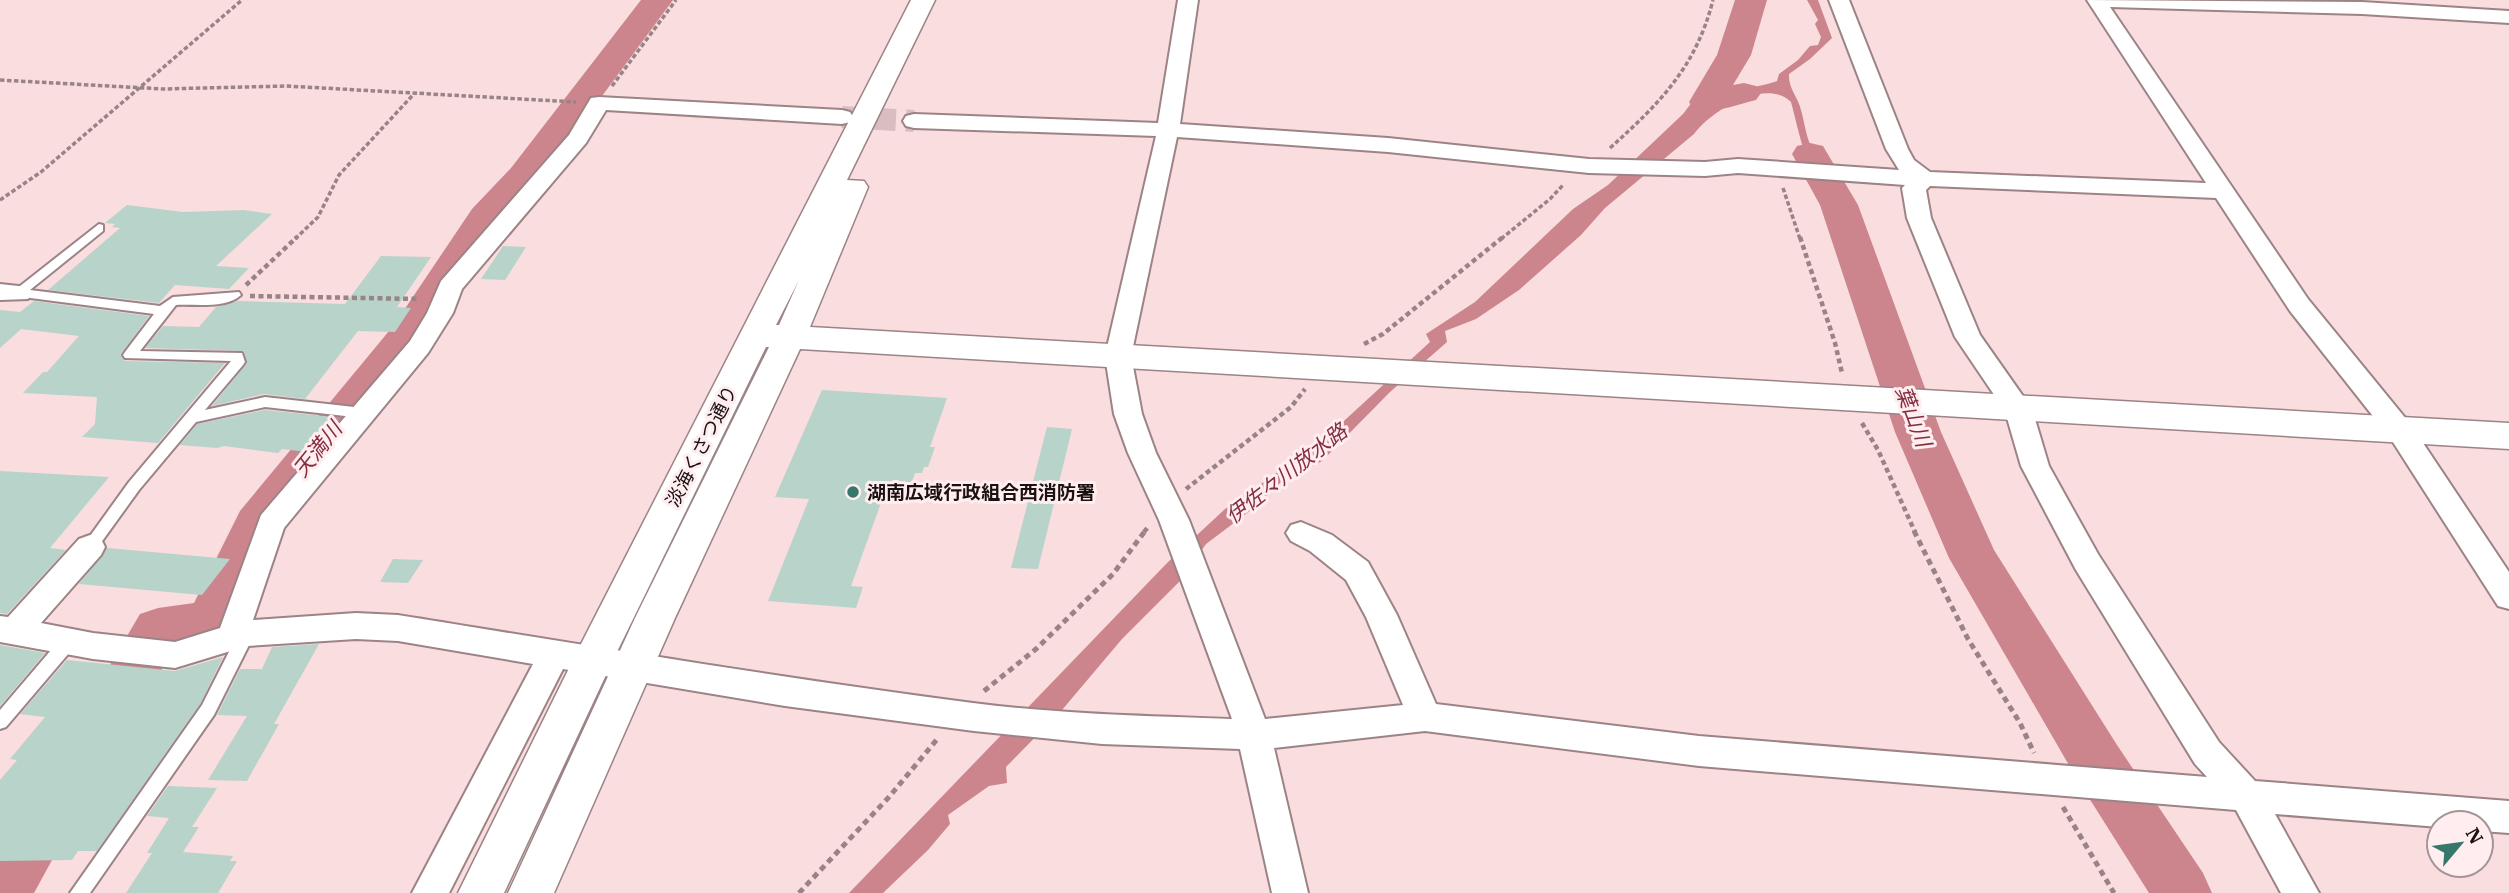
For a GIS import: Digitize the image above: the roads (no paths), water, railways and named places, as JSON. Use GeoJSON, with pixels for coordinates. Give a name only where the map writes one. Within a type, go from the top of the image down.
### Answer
{"type":"FeatureCollection","features":[{"type":"Feature","properties":{"kind":"street","name":"淡海くさつ通り"},"geometry":{"type":"LineString","coordinates":[[481,893],[593,660],[923,0]]}},
{"type":"Feature","properties":{"kind":"street","name":"淡海くさつ通り"},"geometry":{"type":"LineString","coordinates":[[531,893],[633,666],[790,337],[882,123],[942,0]]}},
{"type":"Feature","properties":{"kind":"street"},"geometry":{"type":"LineString","coordinates":[[1188,0],[1168,130],[1118,356],[1128,414],[1142,453],[1171,513],[1254,735],[1290,893]]}},
{"type":"Feature","properties":{"kind":"street"},"geometry":{"type":"LineString","coordinates":[[1839,0],[1897,149],[1905,164],[1924,179]]}},
{"type":"Feature","properties":{"kind":"street"},"geometry":{"type":"LineString","coordinates":[[2509,17],[2362,8],[2096,1],[2299,305],[2401,432],[2509,597]]}},
{"type":"Feature","properties":{"kind":"street"},"geometry":{"type":"LineString","coordinates":[[241,636],[237,619],[271,523],[419,346],[440,313],[450,287],[468,262],[578,138],[599,103],[842,117]]}},
{"type":"Feature","properties":{"kind":"street"},"geometry":{"type":"LineString","coordinates":[[914,121],[1168,130],[1388,145],[1582,165],[1695,168],[1738,166],[1924,179],[2225,191]]}},
{"type":"Feature","properties":{"kind":"street"},"geometry":{"type":"LineString","coordinates":[[1924,179],[1913,188],[1919,218],[1968,337],[2018,409],[2035,466],[2087,562],[2207,753],[2241,795],[2301,893]]}},
{"type":"Feature","properties":{"kind":"street"},"geometry":{"type":"LineString","coordinates":[[756,335],[2401,432],[2509,436]]}},
{"type":"Feature","properties":{"kind":"street"},"geometry":{"type":"LineString","coordinates":[[1301,533],[1321,543],[1357,571],[1381,615],[1425,718]]}},
{"type":"Feature","properties":{"kind":"street"},"geometry":{"type":"LineString","coordinates":[[7,631],[90,547]]}},
{"type":"Feature","properties":{"kind":"street"},"geometry":{"type":"LineString","coordinates":[[7,631],[175,654],[241,636],[356,626],[398,628],[785,692],[964,716],[1102,729],[1254,735],[1425,718],[1699,751],[2509,817]]}},
{"type":"Feature","properties":{"kind":"street"},"geometry":{"type":"LineString","coordinates":[[430,893],[554,654]]}},
{"type":"Feature","properties":{"kind":"lane"},"geometry":{"type":"LineString","coordinates":[[10,293],[99,228]]}},
{"type":"Feature","properties":{"kind":"lane"},"geometry":{"type":"LineString","coordinates":[[10,293],[163,311]]}},
{"type":"Feature","properties":{"kind":"lane"},"geometry":{"type":"LineString","coordinates":[[90,547],[134,486],[238,362],[237,356],[130,355],[173,301],[226,299],[235,295]]}},
{"type":"Feature","properties":{"kind":"lane"},"geometry":{"type":"LineString","coordinates":[[191,418],[265,402],[363,413]]}},
{"type":"Feature","properties":{"kind":"lane"},"geometry":{"type":"LineString","coordinates":[[79,893],[208,710],[241,636]]}},
{"type":"Feature","properties":{"kind":"lane"},"geometry":{"type":"LineString","coordinates":[[0,722],[69,641]]}},
{"type":"Feature","properties":{"kind":"water","name":"伊佐々川放水路"},"geometry":{"type":"Polygon","coordinates":[[[1807,0],[1818,0],[1832,38],[1789,74],[1789,79],[1800,105],[1811,147],[1838,175],[1841,199],[1847,211],[1834,203],[1815,178],[1808,164],[1791,102],[1780,95],[1767,93],[1753,95],[1725,107],[1605,208],[1581,235],[1519,290],[1476,319],[1445,331],[1447,342],[1390,392],[1322,461],[1283,480],[1259,504],[1206,544],[1179,582],[1122,639],[1062,710],[1006,767],[1007,783],[989,786],[948,815],[950,824],[928,850],[883,893],[849,893],[1168,562],[1225,509],[1292,462],[1304,448],[1321,442],[1430,342],[1426,334],[1475,302],[1573,209],[1608,185],[1683,114],[1708,81],[1749,87],[1777,81],[1779,74],[1798,60],[1810,46],[1818,45],[1821,37],[1815,24],[1818,20],[1807,0]]]}},
{"type":"Feature","properties":{"kind":"waterway","name":"天満川"},"geometry":{"type":"LineString","coordinates":[[104,721],[158,629],[210,622],[257,524],[409,335],[486,217],[524,176],[657,0]]}},
{"type":"Feature","properties":{"kind":"waterway","name":"葉山川"},"geometry":{"type":"LineString","coordinates":[[1744,93],[1706,102],[1734,55],[1751,0]]}},
{"type":"Feature","properties":{"kind":"waterway","name":"葉山川"},"geometry":{"type":"LineString","coordinates":[[1810,154],[1839,205],[1918,432],[1973,558],[2097,762],[2182,893]]}},
{"type":"Feature","properties":{"kind":"waterway","name":"天満川"},"geometry":{"type":"LineString","coordinates":[[0,890],[17,868],[53,807]]}},
{"type":"Feature","properties":{"kind":"tunnel"},"geometry":{"type":"LineString","coordinates":[[842,117],[914,121]]}},
{"type":"Feature","properties":{"kind":"place","name":"湖南広域行政組合西消防署"},"geometry":{"type":"Point","coordinates":[853,492]}}]}
